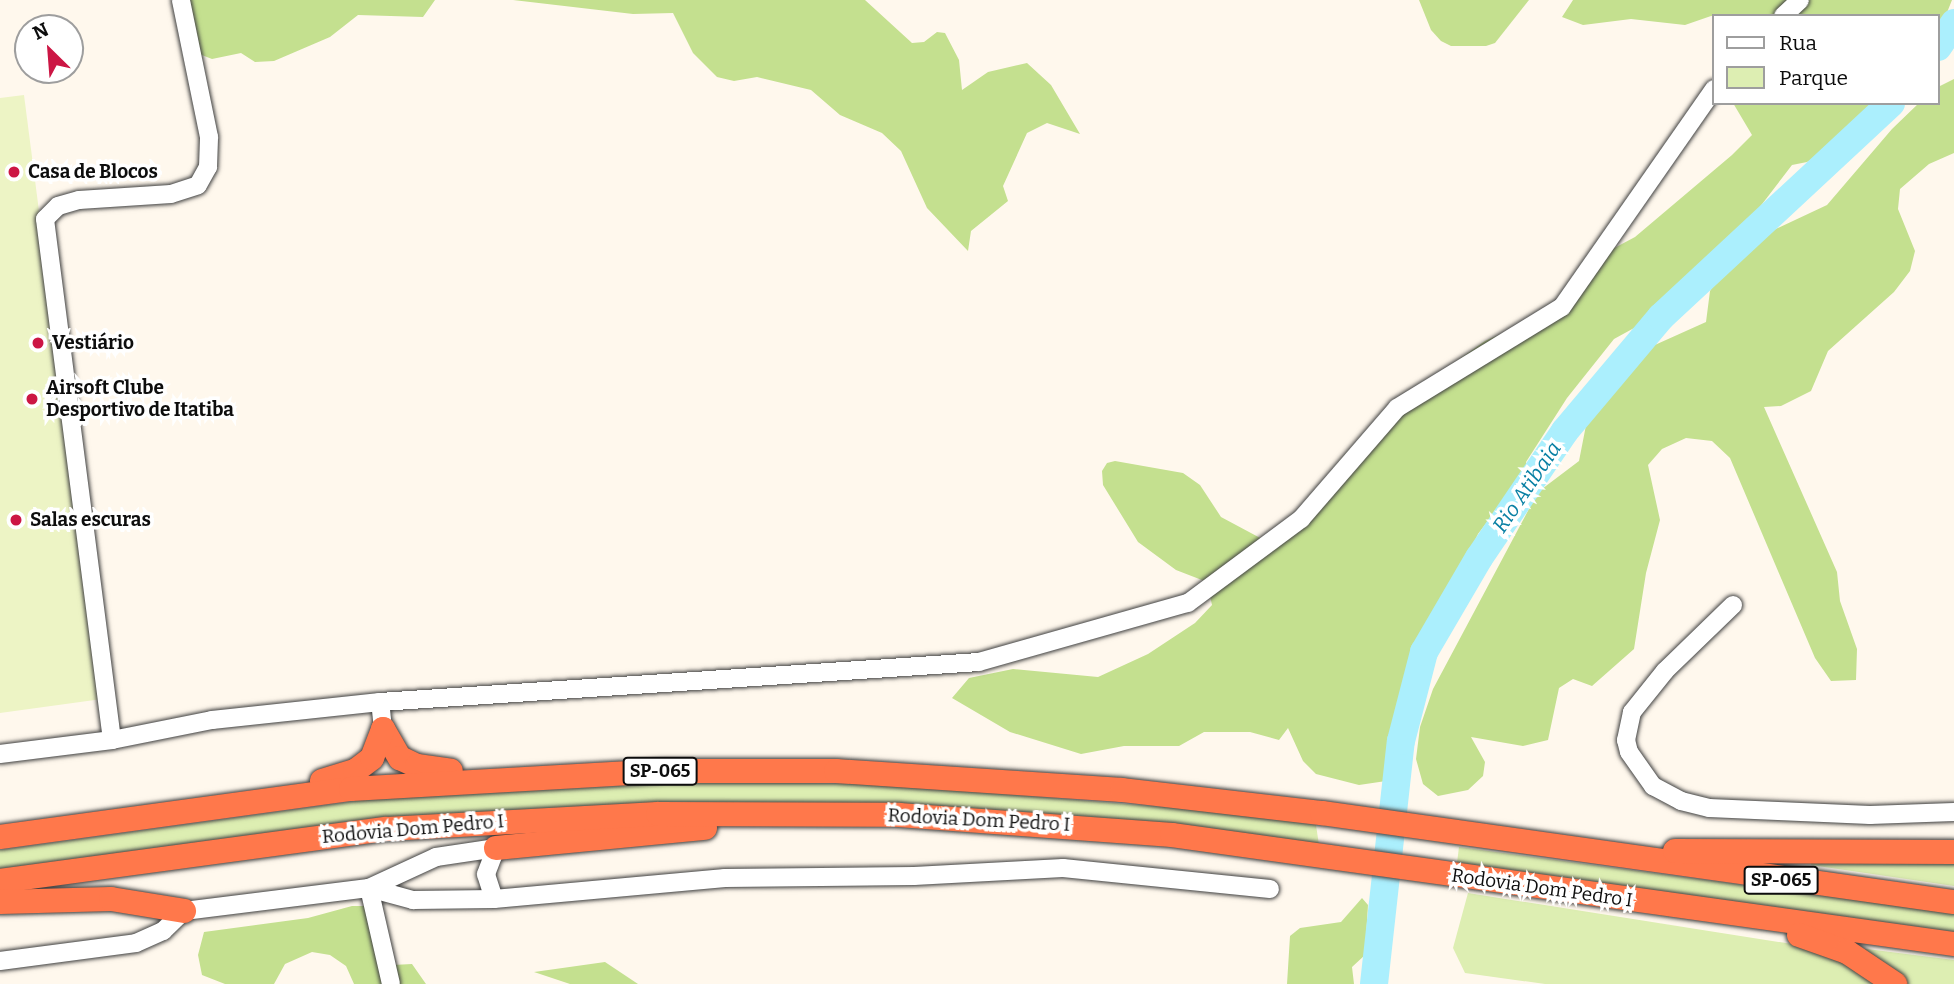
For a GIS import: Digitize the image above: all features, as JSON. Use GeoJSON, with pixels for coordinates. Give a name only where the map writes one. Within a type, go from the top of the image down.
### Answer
{"type":"FeatureCollection","features":[{"type":"Feature","properties":{"kind":"highway"},"geometry":{"type":"LineString","coordinates":[[383,729],[400,758],[416,766],[498,778]]}},
{"type":"Feature","properties":{"kind":"highway"},"geometry":{"type":"LineString","coordinates":[[236,806],[355,771],[372,758],[383,729]]}},
{"type":"Feature","properties":{"kind":"highway","name":"Rodovia Dom Pedro I"},"geometry":{"type":"LineString","coordinates":[[0,836],[351,789],[498,778],[836,771],[1097,788],[1322,813],[1954,902]]}},
{"type":"Feature","properties":{"kind":"highway","name":"Rodovia Dom Pedro I"},"geometry":{"type":"LineString","coordinates":[[0,881],[387,829],[658,814],[899,815],[1080,826],[1315,854],[1479,880],[1954,944]]}},
{"type":"Feature","properties":{"kind":"highway"},"geometry":{"type":"LineString","coordinates":[[496,848],[899,815]]}},
{"type":"Feature","properties":{"kind":"highway"},"geometry":{"type":"LineString","coordinates":[[1608,855],[1651,851],[1954,852]]}},
{"type":"Feature","properties":{"kind":"highway"},"geometry":{"type":"LineString","coordinates":[[0,902],[111,899],[184,911]]}},
{"type":"Feature","properties":{"kind":"highway"},"geometry":{"type":"LineString","coordinates":[[1771,920],[1847,952],[1895,984]]}},
{"type":"Feature","properties":{"kind":"street"},"geometry":{"type":"LineString","coordinates":[[112,740],[45,219],[58,206],[79,200],[171,194],[198,185],[208,167],[209,137],[181,0]]}},
{"type":"Feature","properties":{"kind":"street"},"geometry":{"type":"LineString","coordinates":[[1785,14],[1800,0]]}},
{"type":"Feature","properties":{"kind":"street"},"geometry":{"type":"LineString","coordinates":[[0,754],[112,740],[212,720],[380,702],[979,662],[1188,603],[1301,519],[1397,408],[1562,307],[1713,90]]}},
{"type":"Feature","properties":{"kind":"street"},"geometry":{"type":"LineString","coordinates":[[1733,605],[1665,671],[1632,712],[1626,740],[1629,752],[1653,786],[1681,801],[1709,808],[1870,815],[1954,812]]}},
{"type":"Feature","properties":{"kind":"street"},"geometry":{"type":"LineString","coordinates":[[380,702],[383,729]]}},
{"type":"Feature","properties":{"kind":"street"},"geometry":{"type":"LineString","coordinates":[[0,961],[136,943],[163,931],[184,911],[369,888],[436,858],[496,848]]}},
{"type":"Feature","properties":{"kind":"street"},"geometry":{"type":"LineString","coordinates":[[494,899],[486,874],[496,848]]}},
{"type":"Feature","properties":{"kind":"street"},"geometry":{"type":"LineString","coordinates":[[369,888],[413,900],[494,899],[725,878],[914,876],[1063,868],[1270,889]]}},
{"type":"Feature","properties":{"kind":"street"},"geometry":{"type":"LineString","coordinates":[[369,888],[391,984]]}},
{"type":"Feature","properties":{"kind":"green space"},"geometry":{"type":"Polygon","coordinates":[[[175,0],[435,0],[423,17],[358,15],[330,37],[274,61],[255,62],[241,53],[212,59],[194,52],[175,0]]]}},
{"type":"Feature","properties":{"kind":"green space"},"geometry":{"type":"Polygon","coordinates":[[[513,0],[865,0],[912,43],[924,42],[937,32],[945,33],[959,60],[962,90],[988,72],[1027,63],[1051,85],[1080,134],[1047,123],[1027,133],[1003,186],[1008,201],[971,231],[968,251],[927,208],[901,151],[882,133],[840,115],[811,90],[757,77],[734,81],[717,77],[693,53],[673,13],[633,14],[513,0]]]}},
{"type":"Feature","properties":{"kind":"green space"},"geometry":{"type":"Polygon","coordinates":[[[1419,0],[1529,0],[1495,43],[1486,46],[1451,46],[1441,41],[1431,30],[1419,0]]]}},
{"type":"Feature","properties":{"kind":"green space"},"geometry":{"type":"Polygon","coordinates":[[[1573,0],[1952,0],[1940,30],[1940,14],[1713,14],[1685,25],[1631,19],[1583,25],[1562,17],[1573,0]]]}},
{"type":"Feature","properties":{"kind":"green space"},"geometry":{"type":"Polygon","coordinates":[[[1954,79],[1954,153],[1929,164],[1900,189],[1898,209],[1915,251],[1910,271],[1894,292],[1828,351],[1811,391],[1781,406],[1764,407],[1837,572],[1840,601],[1857,649],[1856,680],[1831,681],[1815,658],[1730,458],[1712,441],[1686,438],[1662,449],[1648,465],[1660,520],[1646,573],[1634,649],[1592,686],[1573,679],[1559,688],[1548,740],[1523,746],[1471,737],[1485,762],[1483,776],[1468,790],[1438,796],[1423,784],[1416,759],[1420,727],[1433,689],[1538,492],[1579,461],[1588,415],[1591,416],[1637,353],[1706,322],[1710,291],[1720,276],[1765,234],[1827,205],[1892,129],[1917,105],[1940,105],[1940,86],[1954,79]]]}},
{"type":"Feature","properties":{"kind":"green space","name":"Airsoft Clube Desportivo de Itatiba"},"geometry":{"type":"Polygon","coordinates":[[[24,95],[102,699],[0,713],[0,98],[24,95]]]}},
{"type":"Feature","properties":{"kind":"green space"},"geometry":{"type":"Polygon","coordinates":[[[1734,105],[1882,105],[1862,126],[1807,162],[1792,165],[1713,268],[1656,316],[1614,339],[1567,398],[1526,462],[1527,469],[1478,534],[1459,573],[1442,625],[1408,677],[1386,781],[1359,785],[1316,774],[1303,761],[1288,728],[1279,740],[1250,732],[1204,732],[1179,746],[1124,746],[1081,754],[1010,732],[952,698],[969,678],[1013,669],[1098,677],[1148,654],[1195,623],[1212,605],[1207,582],[1176,570],[1138,542],[1103,485],[1102,471],[1107,463],[1115,461],[1183,473],[1200,485],[1221,517],[1264,540],[1278,535],[1346,453],[1424,384],[1485,341],[1550,312],[1590,261],[1635,237],[1752,135],[1734,105]]]}},
{"type":"Feature","properties":{"kind":"green space"},"geometry":{"type":"Polygon","coordinates":[[[693,782],[880,784],[1213,811],[1316,825],[1319,845],[876,804],[687,803],[0,871],[0,850],[363,800],[693,782]]]}},
{"type":"Feature","properties":{"kind":"green space"},"geometry":{"type":"Polygon","coordinates":[[[1459,847],[1954,913],[1954,932],[1457,863],[1459,847]]]}},
{"type":"Feature","properties":{"kind":"green space"},"geometry":{"type":"Polygon","coordinates":[[[1954,859],[1954,886],[1811,865],[1811,861],[1954,859]]]}},
{"type":"Feature","properties":{"kind":"green space"},"geometry":{"type":"Polygon","coordinates":[[[1468,893],[1817,948],[1882,984],[1545,984],[1465,973],[1453,948],[1468,893]]]}},
{"type":"Feature","properties":{"kind":"green space"},"geometry":{"type":"Polygon","coordinates":[[[1362,898],[1368,905],[1365,955],[1352,967],[1354,984],[1287,984],[1290,936],[1300,928],[1341,922],[1362,898]]]}},
{"type":"Feature","properties":{"kind":"green space"},"geometry":{"type":"Polygon","coordinates":[[[352,906],[364,906],[393,965],[412,964],[426,984],[354,984],[346,966],[330,955],[312,952],[285,964],[274,984],[225,984],[202,975],[198,955],[204,932],[308,918],[352,906]]]}},
{"type":"Feature","properties":{"kind":"green space"},"geometry":{"type":"Polygon","coordinates":[[[1859,948],[1954,960],[1954,984],[1904,984],[1859,948]]]}},
{"type":"Feature","properties":{"kind":"green space"},"geometry":{"type":"Polygon","coordinates":[[[605,962],[638,984],[570,984],[534,972],[605,962]]]}},
{"type":"Feature","properties":{"kind":"waterway","name":"Rio Atibaia"},"geometry":{"type":"LineString","coordinates":[[1940,44],[1954,23]]}},
{"type":"Feature","properties":{"kind":"waterway","name":"Rio Atibaia"},"geometry":{"type":"LineString","coordinates":[[1374,984],[1401,741],[1424,652],[1479,558],[1565,431],[1661,317],[1889,105]]}},
{"type":"Feature","properties":{"kind":"place","name":"Casa de Blocos"},"geometry":{"type":"Point","coordinates":[14,172]}},
{"type":"Feature","properties":{"kind":"place","name":"Vestiário"},"geometry":{"type":"Point","coordinates":[38,343]}},
{"type":"Feature","properties":{"kind":"place","name":"Airsoft Clube Desportivo de Itatiba"},"geometry":{"type":"Point","coordinates":[32,399]}},
{"type":"Feature","properties":{"kind":"place","name":"Salas escuras"},"geometry":{"type":"Point","coordinates":[16,520]}}]}
